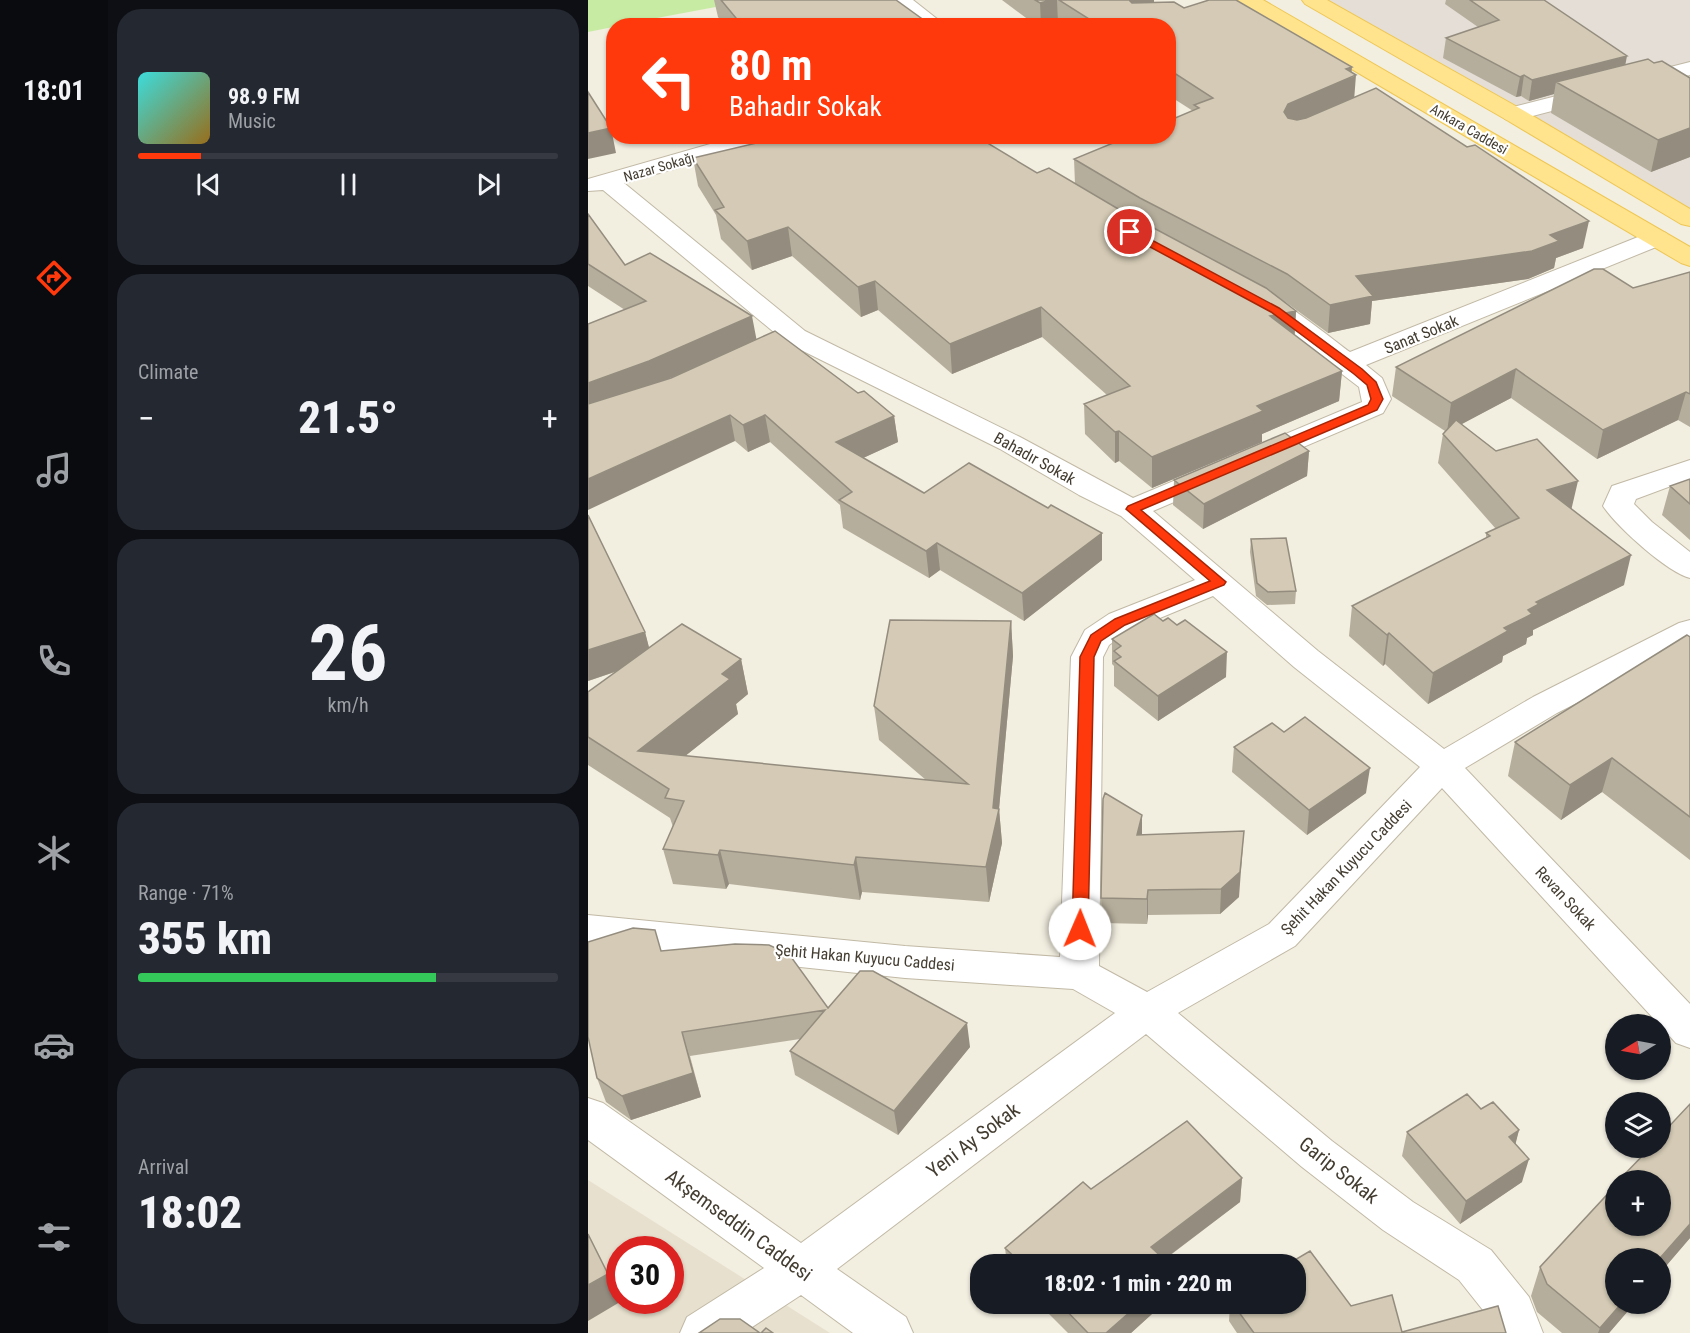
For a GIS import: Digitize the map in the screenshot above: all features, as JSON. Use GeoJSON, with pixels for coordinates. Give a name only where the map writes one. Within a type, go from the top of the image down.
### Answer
{"type":"FeatureCollection","features":[{"type":"Feature","properties":{"kind":"main road","name":"Ankara Caddesi"},"geometry":{"type":"LineString","coordinates":[[1248,0],[1690,258]]}},
{"type":"Feature","properties":{"kind":"main road"},"geometry":{"type":"LineString","coordinates":[[1312,0],[1514,114],[1690,219]]}},
{"type":"Feature","properties":{"kind":"street"},"geometry":{"type":"LineString","coordinates":[[900,0],[925,18]]}},
{"type":"Feature","properties":{"kind":"street"},"geometry":{"type":"LineString","coordinates":[[1514,114],[1690,68]]}},
{"type":"Feature","properties":{"kind":"street"},"geometry":{"type":"LineString","coordinates":[[1382,100],[1403,90]]}},
{"type":"Feature","properties":{"kind":"street","name":"Nazar Sokağı"},"geometry":{"type":"LineString","coordinates":[[598,184],[737,144]]}},
{"type":"Feature","properties":{"kind":"street","name":"Bahadır Sokak"},"geometry":{"type":"LineString","coordinates":[[598,184],[785,342],[1010,443],[1089,488],[1132,509],[1220,582],[1306,659],[1442,766]]}},
{"type":"Feature","properties":{"kind":"street","name":"Sanat Sokak"},"geometry":{"type":"LineString","coordinates":[[1347,363],[1657,238]]}},
{"type":"Feature","properties":{"kind":"street"},"geometry":{"type":"LineString","coordinates":[[1132,509],[1373,407],[1377,399],[1372,384],[1347,363],[1275,310],[1237,289]]}},
{"type":"Feature","properties":{"kind":"street"},"geometry":{"type":"LineString","coordinates":[[1690,469],[1623,493],[1618,506],[1641,529],[1690,568]]}},
{"type":"Feature","properties":{"kind":"street"},"geometry":{"type":"LineString","coordinates":[[1079,974],[1087,657],[1096,638],[1120,622],[1220,582]]}},
{"type":"Feature","properties":{"kind":"street","name":"Şehit Hakan Kuyucu Caddesi"},"geometry":{"type":"LineString","coordinates":[[588,930],[893,961],[1079,974],[1147,1011],[1282,935],[1442,766],[1545,705],[1690,631]]}},
{"type":"Feature","properties":{"kind":"street","name":"Revan Sokak"},"geometry":{"type":"LineString","coordinates":[[1442,766],[1690,1031]]}},
{"type":"Feature","properties":{"kind":"street","name":"Yeni Ay Sokak"},"geometry":{"type":"LineString","coordinates":[[703,1333],[801,1270],[1147,1011]]}},
{"type":"Feature","properties":{"kind":"street","name":"Garip Sokak"},"geometry":{"type":"LineString","coordinates":[[1147,1011],[1317,1154],[1398,1216],[1475,1265],[1513,1312],[1520,1333]]}},
{"type":"Feature","properties":{"kind":"street","name":"Akşemseddin Caddesi"},"geometry":{"type":"LineString","coordinates":[[588,1116],[890,1333]]}},
{"type":"Feature","properties":{"kind":"shaded area"},"geometry":{"type":"Polygon","coordinates":[[[1322,0],[1690,0],[1690,210],[1322,0]]]}},
{"type":"Feature","properties":{"kind":"shaded area"},"geometry":{"type":"Polygon","coordinates":[[[588,1180],[677,1236],[606,1236],[606,1314],[684,1314],[684,1241],[830,1333],[588,1333],[588,1180]]]}},
{"type":"Feature","properties":{"kind":"green space"},"geometry":{"type":"Polygon","coordinates":[[[588,0],[717,0],[721,6],[657,18],[606,18],[606,28],[588,32],[588,0]]]}},
{"type":"Feature","properties":{"kind":"building"},"geometry":{"type":"Polygon","coordinates":[[[721,0],[896,0],[921,18],[736,18],[721,0]]]}},
{"type":"Feature","properties":{"kind":"building"},"geometry":{"type":"Polygon","coordinates":[[[1035,0],[1051,0],[1040,3],[1035,0]]]}},
{"type":"Feature","properties":{"kind":"building"},"geometry":{"type":"Polygon","coordinates":[[[1059,0],[1174,2],[1184,8],[1209,0],[1236,0],[1352,67],[1346,69],[1356,75],[1288,104],[1284,112],[1288,118],[1297,120],[1306,118],[1376,88],[1467,147],[1475,145],[1589,221],[1550,235],[1559,241],[1532,251],[1356,276],[1373,296],[1330,305],[1287,274],[1140,198],[1074,159],[1111,144],[1176,144],[1176,118],[1199,108],[1194,105],[1213,98],[1176,74],[1176,18],[1087,18],[1059,0]]]}},
{"type":"Feature","properties":{"kind":"building"},"geometry":{"type":"Polygon","coordinates":[[[1470,0],[1544,0],[1627,56],[1532,80],[1524,75],[1520,77],[1446,38],[1499,20],[1470,0]]]}},
{"type":"Feature","properties":{"kind":"building"},"geometry":{"type":"Polygon","coordinates":[[[1648,59],[1654,63],[1662,61],[1690,78],[1690,128],[1658,140],[1556,82],[1648,59]]]}},
{"type":"Feature","properties":{"kind":"building"},"geometry":{"type":"Polygon","coordinates":[[[588,92],[606,120],[606,129],[588,133],[588,92]]]}},
{"type":"Feature","properties":{"kind":"building"},"geometry":{"type":"Polygon","coordinates":[[[752,144],[989,144],[1037,173],[1049,168],[1120,210],[1266,288],[1296,311],[1270,316],[1342,371],[1257,406],[1263,411],[1152,457],[1119,431],[1115,432],[1084,404],[1130,386],[1041,307],[950,344],[875,281],[858,287],[788,227],[747,241],[715,210],[724,207],[693,158],[752,144]]]}},
{"type":"Feature","properties":{"kind":"building"},"geometry":{"type":"Polygon","coordinates":[[[588,214],[625,265],[650,253],[752,316],[649,361],[588,383],[588,324],[646,301],[588,264],[588,214]]]}},
{"type":"Feature","properties":{"kind":"building"},"geometry":{"type":"Polygon","coordinates":[[[1594,269],[1603,269],[1633,288],[1690,272],[1690,394],[1686,392],[1603,430],[1516,369],[1451,403],[1396,367],[1594,269]]]}},
{"type":"Feature","properties":{"kind":"building"},"geometry":{"type":"Polygon","coordinates":[[[775,331],[858,393],[864,391],[894,416],[836,442],[924,493],[969,463],[1048,508],[1051,505],[1102,533],[1022,593],[937,543],[926,551],[839,500],[852,492],[765,415],[743,425],[730,415],[588,479],[588,404],[671,378],[775,331]]]}},
{"type":"Feature","properties":{"kind":"building"},"geometry":{"type":"Polygon","coordinates":[[[1456,420],[1496,451],[1537,439],[1578,481],[1547,490],[1631,555],[1536,602],[1539,604],[1528,610],[1532,614],[1504,628],[1508,631],[1433,673],[1389,633],[1387,635],[1352,606],[1490,536],[1486,533],[1519,518],[1443,434],[1456,420]]]}},
{"type":"Feature","properties":{"kind":"building"},"geometry":{"type":"Polygon","coordinates":[[[1285,433],[1309,451],[1204,504],[1174,480],[1285,433]]]}},
{"type":"Feature","properties":{"kind":"building"},"geometry":{"type":"Polygon","coordinates":[[[1690,479],[1690,504],[1670,486],[1690,479]]]}},
{"type":"Feature","properties":{"kind":"building"},"geometry":{"type":"Polygon","coordinates":[[[588,515],[645,632],[588,650],[588,515]]]}},
{"type":"Feature","properties":{"kind":"building"},"geometry":{"type":"Polygon","coordinates":[[[1286,538],[1296,591],[1268,592],[1257,583],[1251,539],[1286,538]]]}},
{"type":"Feature","properties":{"kind":"building"},"geometry":{"type":"Polygon","coordinates":[[[1154,614],[1163,621],[1168,618],[1177,625],[1185,620],[1227,652],[1158,696],[1114,661],[1121,657],[1114,651],[1121,646],[1112,639],[1154,614]]]}},
{"type":"Feature","properties":{"kind":"building"},"geometry":{"type":"Polygon","coordinates":[[[890,620],[1011,621],[993,808],[999,809],[986,867],[856,857],[854,865],[720,850],[718,855],[663,849],[684,801],[665,798],[669,789],[588,737],[588,692],[682,624],[741,659],[722,674],[730,679],[638,751],[968,784],[874,706],[890,620]]]}},
{"type":"Feature","properties":{"kind":"building"},"geometry":{"type":"Polygon","coordinates":[[[1687,635],[1690,637],[1690,817],[1612,758],[1570,785],[1515,742],[1687,635]]]}},
{"type":"Feature","properties":{"kind":"building"},"geometry":{"type":"Polygon","coordinates":[[[1305,717],[1370,768],[1309,810],[1234,747],[1272,723],[1284,732],[1305,717]]]}},
{"type":"Feature","properties":{"kind":"building"},"geometry":{"type":"Polygon","coordinates":[[[1105,793],[1142,815],[1137,835],[1244,831],[1240,872],[1221,889],[1148,890],[1147,899],[1101,898],[1105,793]]]}},
{"type":"Feature","properties":{"kind":"building"},"geometry":{"type":"Polygon","coordinates":[[[633,928],[655,930],[661,951],[735,944],[769,945],[789,954],[828,1008],[860,971],[873,971],[967,1023],[894,1111],[790,1051],[825,1010],[682,1032],[693,1073],[622,1096],[597,1078],[588,1037],[588,942],[633,928]]]}},
{"type":"Feature","properties":{"kind":"building"},"geometry":{"type":"Polygon","coordinates":[[[1467,1094],[1481,1109],[1493,1102],[1519,1130],[1509,1137],[1529,1159],[1466,1201],[1407,1132],[1467,1094]]]}},
{"type":"Feature","properties":{"kind":"building"},"geometry":{"type":"Polygon","coordinates":[[[1690,1104],[1690,1224],[1669,1248],[1605,1248],[1605,1314],[1612,1314],[1600,1328],[1547,1284],[1540,1267],[1605,1197],[1605,1236],[1671,1236],[1671,1170],[1629,1170],[1640,1158],[1671,1158],[1671,1124],[1690,1104]]]}},
{"type":"Feature","properties":{"kind":"building"},"geometry":{"type":"Polygon","coordinates":[[[1187,1121],[1242,1178],[1151,1247],[1158,1254],[1011,1254],[1005,1248],[1083,1182],[1091,1189],[1187,1121]]]}},
{"type":"Feature","properties":{"kind":"building"},"geometry":{"type":"Polygon","coordinates":[[[588,1234],[606,1270],[606,1275],[588,1285],[588,1234]]]}},
{"type":"Feature","properties":{"kind":"building"},"geometry":{"type":"Polygon","coordinates":[[[1310,1251],[1351,1306],[1392,1295],[1402,1332],[1498,1306],[1506,1333],[1254,1333],[1240,1314],[1306,1314],[1305,1254],[1310,1251]]]}},
{"type":"Feature","properties":{"kind":"building"},"geometry":{"type":"Polygon","coordinates":[[[1070,1314],[1128,1314],[1106,1333],[1088,1333],[1070,1314]]]}},
{"type":"Feature","properties":{"kind":"building"},"geometry":{"type":"Polygon","coordinates":[[[720,1319],[740,1319],[760,1333],[699,1333],[720,1319]]]}},
{"type":"Feature","properties":{"kind":"building"},"geometry":{"type":"Polygon","coordinates":[[[766,1328],[773,1333],[761,1333],[766,1328]]]}},
{"type":"Feature","properties":{"kind":"route"},"geometry":{"type":"LineString","coordinates":[[1080,929],[1087,657],[1096,638],[1120,622],[1220,582],[1132,509],[1373,407],[1377,399],[1372,384],[1358,371],[1275,310],[1130,232]]}}]}
